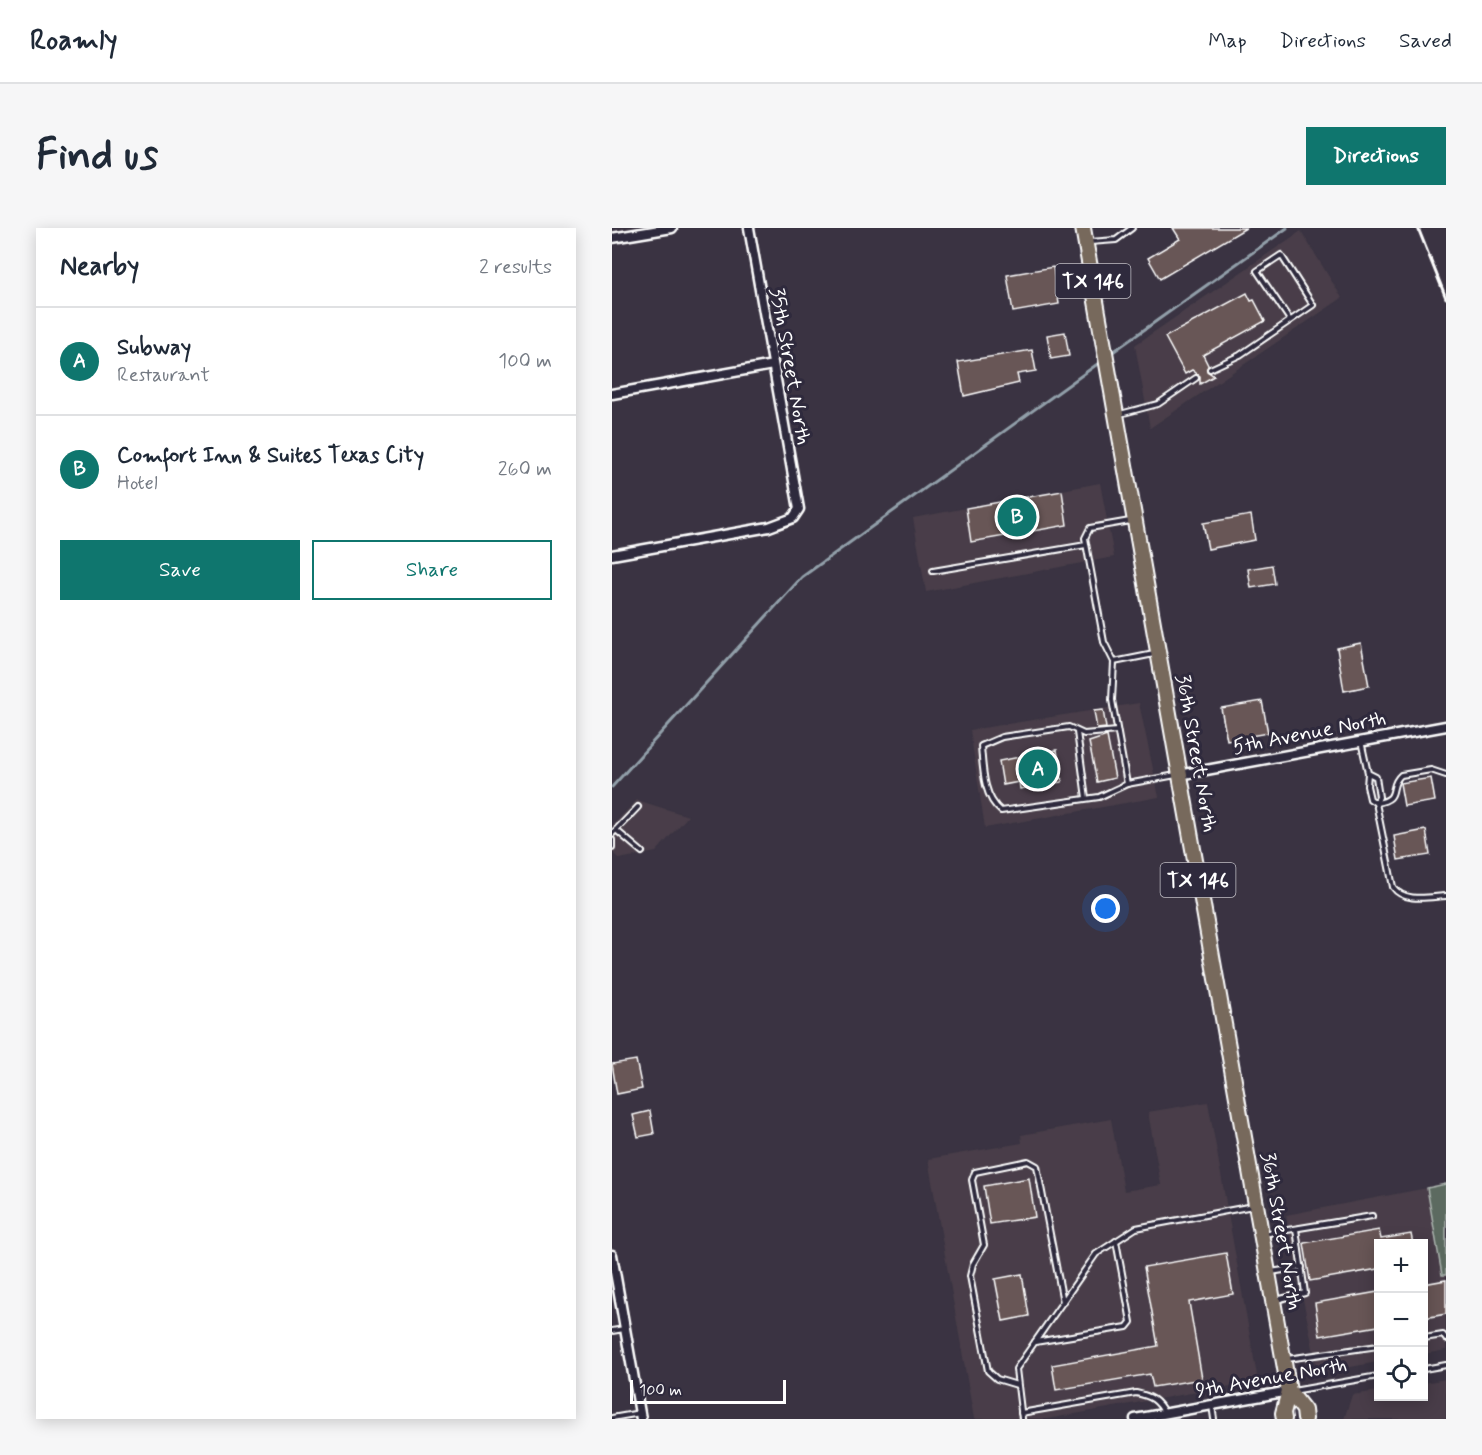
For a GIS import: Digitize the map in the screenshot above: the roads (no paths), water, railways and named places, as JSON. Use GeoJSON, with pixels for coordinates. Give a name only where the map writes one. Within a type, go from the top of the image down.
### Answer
{"type":"FeatureCollection","features":[{"type":"Feature","properties":{"kind":"highway","name":"36th Street North"},"geometry":{"type":"LineString","coordinates":[[1083,228],[1289,1391]]}},
{"type":"Feature","properties":{"kind":"highway","name":"TX 146"},"geometry":{"type":"LineString","coordinates":[[1284,1419],[1282,1413],[1289,1391]]}},
{"type":"Feature","properties":{"kind":"highway","name":"TX 146"},"geometry":{"type":"LineString","coordinates":[[1289,1391],[1304,1410],[1305,1419]]}},
{"type":"Feature","properties":{"kind":"street"},"geometry":{"type":"LineString","coordinates":[[612,238],[672,228]]}},
{"type":"Feature","properties":{"kind":"street","name":"35th Street North"},"geometry":{"type":"LineString","coordinates":[[612,555],[769,527],[793,518],[799,510],[749,228]]}},
{"type":"Feature","properties":{"kind":"street"},"geometry":{"type":"LineString","coordinates":[[612,394],[773,365]]}},
{"type":"Feature","properties":{"kind":"street","name":"5th Avenue North"},"geometry":{"type":"LineString","coordinates":[[1179,775],[1446,726]]}},
{"type":"Feature","properties":{"kind":"street"},"geometry":{"type":"LineString","coordinates":[[612,1255],[641,1416]]}},
{"type":"Feature","properties":{"kind":"street","name":"9th Avenue North"},"geometry":{"type":"LineString","coordinates":[[1135,1419],[1289,1391]]}},
{"type":"Feature","properties":{"kind":"lane"},"geometry":{"type":"LineString","coordinates":[[1086,243],[1116,240],[1132,228]]}},
{"type":"Feature","properties":{"kind":"lane"},"geometry":{"type":"LineString","coordinates":[[1210,369],[1240,355],[1313,304],[1281,255],[1257,271],[1290,320]]}},
{"type":"Feature","properties":{"kind":"lane"},"geometry":{"type":"LineString","coordinates":[[1116,415],[1158,404],[1196,378]]}},
{"type":"Feature","properties":{"kind":"lane"},"geometry":{"type":"LineString","coordinates":[[1127,784],[1112,700],[1114,662],[1104,642],[1085,538],[1090,528],[1135,520]]}},
{"type":"Feature","properties":{"kind":"lane"},"geometry":{"type":"LineString","coordinates":[[933,571],[1086,544]]}},
{"type":"Feature","properties":{"kind":"lane"},"geometry":{"type":"LineString","coordinates":[[1114,662],[1158,654]]}},
{"type":"Feature","properties":{"kind":"lane"},"geometry":{"type":"LineString","coordinates":[[1118,731],[1084,735],[1069,727],[1014,735],[981,746],[985,783],[993,805],[1001,812],[1099,797],[1127,784],[1179,775]]}},
{"type":"Feature","properties":{"kind":"lane"},"geometry":{"type":"LineString","coordinates":[[1077,731],[1086,799]]}},
{"type":"Feature","properties":{"kind":"lane"},"geometry":{"type":"LineString","coordinates":[[1361,741],[1368,772],[1367,786],[1370,799],[1376,803],[1388,801],[1393,796],[1401,775],[1431,770],[1446,776]]}},
{"type":"Feature","properties":{"kind":"lane"},"geometry":{"type":"LineString","coordinates":[[1368,772],[1376,777],[1379,797],[1376,803],[1393,887],[1402,896],[1422,898],[1446,896]]}},
{"type":"Feature","properties":{"kind":"lane"},"geometry":{"type":"LineString","coordinates":[[612,834],[638,807]]}},
{"type":"Feature","properties":{"kind":"lane"},"geometry":{"type":"LineString","coordinates":[[616,830],[642,852]]}},
{"type":"Feature","properties":{"kind":"lane"},"geometry":{"type":"LineString","coordinates":[[612,840],[612,847]]}},
{"type":"Feature","properties":{"kind":"lane"},"geometry":{"type":"LineString","coordinates":[[1017,1384],[997,1379],[986,1365],[970,1276],[973,1264],[984,1245],[972,1180],[975,1172],[1028,1161],[1037,1166],[1063,1302]]}},
{"type":"Feature","properties":{"kind":"lane"},"geometry":{"type":"LineString","coordinates":[[1022,1419],[1016,1369],[1096,1254],[1136,1228],[1256,1206]]}},
{"type":"Feature","properties":{"kind":"lane"},"geometry":{"type":"LineString","coordinates":[[1262,1234],[1372,1216]]}},
{"type":"Feature","properties":{"kind":"lane"},"geometry":{"type":"LineString","coordinates":[[1273,1300],[1305,1293],[1296,1229]]}},
{"type":"Feature","properties":{"kind":"lane"},"geometry":{"type":"LineString","coordinates":[[1035,1342],[1127,1327],[1131,1322],[1116,1241]]}},
{"type":"Feature","properties":{"kind":"lane"},"geometry":{"type":"LineString","coordinates":[[1268,1272],[1302,1267]]}},
{"type":"Feature","properties":{"kind":"lane"},"geometry":{"type":"LineString","coordinates":[[612,1331],[625,1329]]}},
{"type":"Feature","properties":{"kind":"lane"},"geometry":{"type":"LineString","coordinates":[[1428,1337],[1443,1335],[1446,1340]]}},
{"type":"Feature","properties":{"kind":"lane"},"geometry":{"type":"LineString","coordinates":[[1284,1360],[1374,1347]]}},
{"type":"Feature","properties":{"kind":"lane"},"geometry":{"type":"LineString","coordinates":[[1428,1368],[1446,1365]]}},
{"type":"Feature","properties":{"kind":"lane","name":"9th Avenue North"},"geometry":{"type":"LineString","coordinates":[[1289,1391],[1374,1377]]}},
{"type":"Feature","properties":{"kind":"lane"},"geometry":{"type":"LineString","coordinates":[[1021,1413],[1136,1393],[1159,1402],[1165,1414]]}},
{"type":"Feature","properties":{"kind":"lane"},"geometry":{"type":"LineString","coordinates":[[1212,1405],[1214,1419]]}},
{"type":"Feature","properties":{"kind":"lane"},"geometry":{"type":"LineString","coordinates":[[612,1418],[641,1416]]}},
{"type":"Feature","properties":{"kind":"waterway"},"geometry":{"type":"LineString","coordinates":[[1110,354],[1287,228]]}},
{"type":"Feature","properties":{"kind":"waterway"},"geometry":{"type":"LineString","coordinates":[[612,787],[802,577],[1103,360]]}},
{"type":"Feature","properties":{"kind":"railway"},"geometry":{"type":"LineString","coordinates":[[1418,228],[1446,298]]}},
{"type":"Feature","properties":{"kind":"place","name":"Comfort Inn & Suites Texas City"},"geometry":{"type":"Point","coordinates":[1017,517]}},
{"type":"Feature","properties":{"kind":"place","name":"Subway"},"geometry":{"type":"Point","coordinates":[1038,769]}}]}
